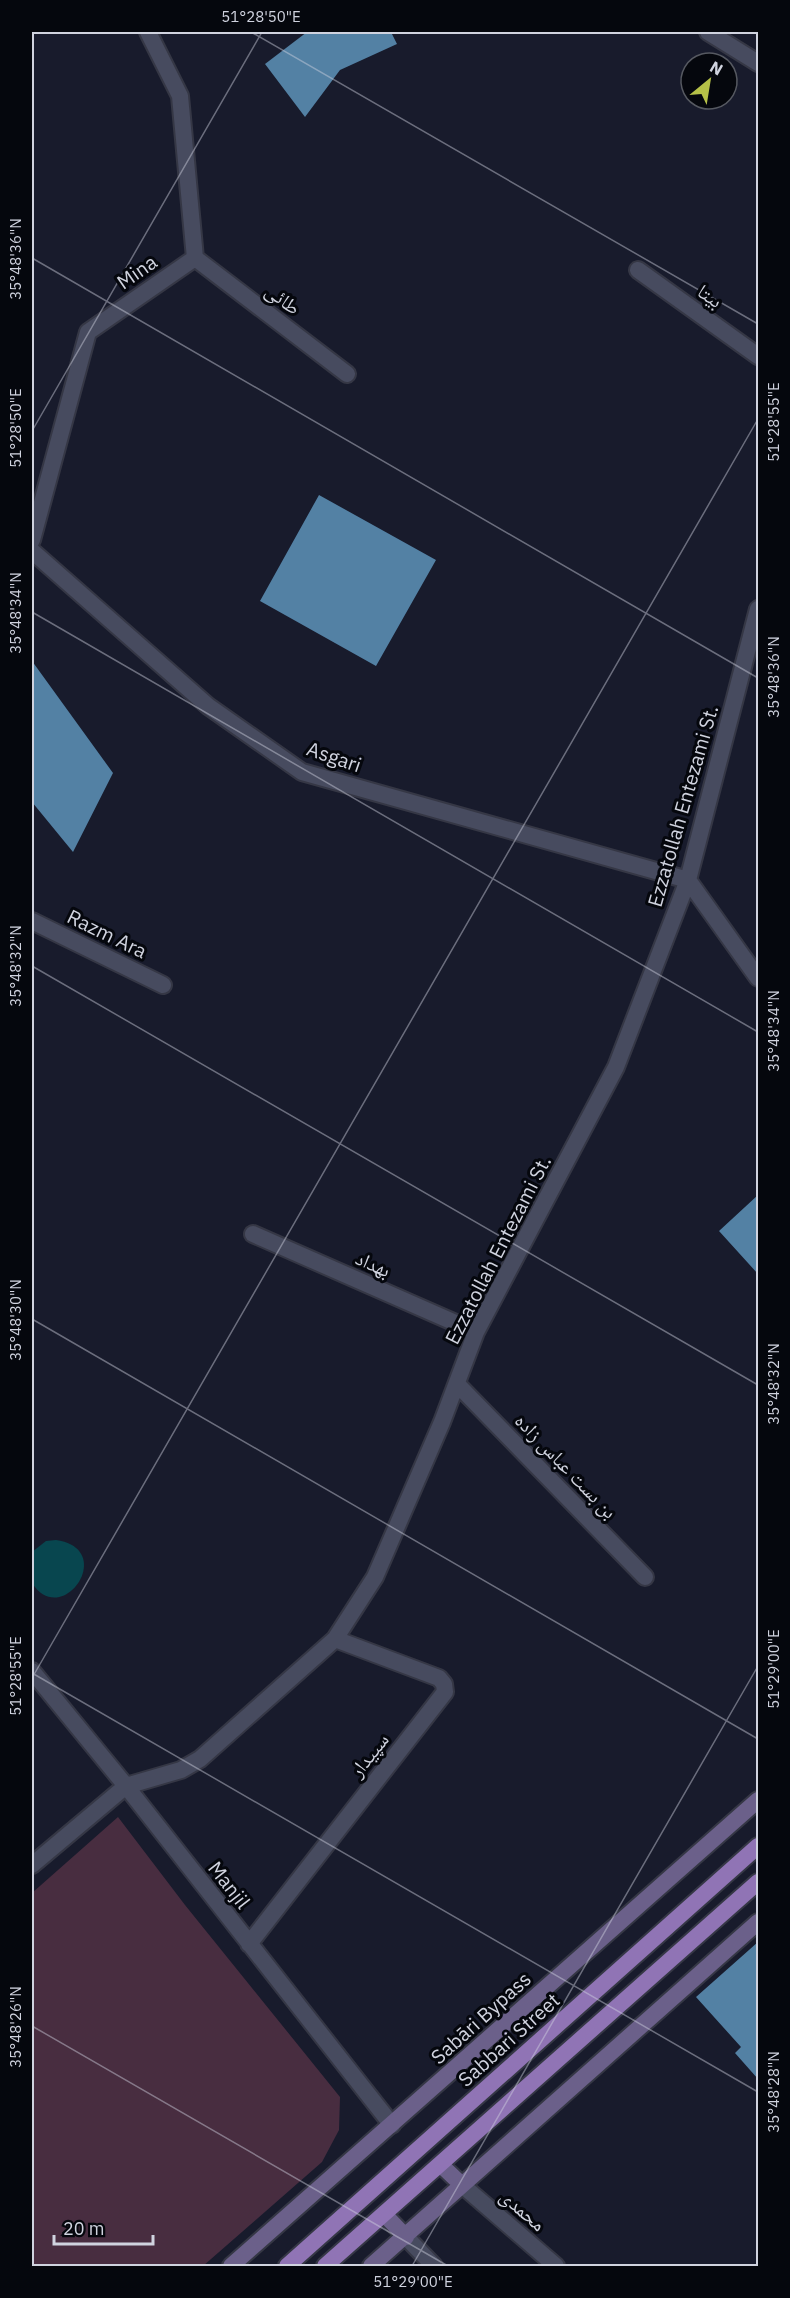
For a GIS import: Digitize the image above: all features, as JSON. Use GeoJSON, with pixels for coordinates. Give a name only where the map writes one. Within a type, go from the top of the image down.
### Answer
{"type":"FeatureCollection","features":[{"type":"Feature","properties":{"kind":"main road","name":"Sabāri Bypass"},"geometry":{"type":"LineString","coordinates":[[231,2266],[759,1800]]}},
{"type":"Feature","properties":{"kind":"main road","name":"Sabbari Street"},"geometry":{"type":"LineString","coordinates":[[287,2266],[759,1846]]}},
{"type":"Feature","properties":{"kind":"main road"},"geometry":{"type":"LineString","coordinates":[[325,2266],[759,1882]]}},
{"type":"Feature","properties":{"kind":"main road"},"geometry":{"type":"LineString","coordinates":[[371,2266],[759,1922]]}},
{"type":"Feature","properties":{"kind":"main road"},"geometry":{"type":"LineString","coordinates":[[421,2147],[462,2185]]}},
{"type":"Feature","properties":{"kind":"main road"},"geometry":{"type":"LineString","coordinates":[[366,2196],[406,2237]]}},
{"type":"Feature","properties":{"kind":"street"},"geometry":{"type":"LineString","coordinates":[[148,32],[180,96],[195,258]]}},
{"type":"Feature","properties":{"kind":"street"},"geometry":{"type":"LineString","coordinates":[[708,32],[759,63]]}},
{"type":"Feature","properties":{"kind":"street","name":"طائی"},"geometry":{"type":"LineString","coordinates":[[195,258],[347,374]]}},
{"type":"Feature","properties":{"kind":"street","name":"Mina"},"geometry":{"type":"LineString","coordinates":[[32,540],[88,332],[195,258]]}},
{"type":"Feature","properties":{"kind":"street","name":"بیتا"},"geometry":{"type":"LineString","coordinates":[[638,270],[759,356]]}},
{"type":"Feature","properties":{"kind":"street","name":"Asgari"},"geometry":{"type":"LineString","coordinates":[[32,551],[208,706],[302,772],[688,880]]}},
{"type":"Feature","properties":{"kind":"street","name":"Ezzatollah Entezami St."},"geometry":{"type":"LineString","coordinates":[[32,1866],[126,1786],[181,1770],[200,1759],[335,1639],[375,1577],[457,1384],[476,1332],[616,1067],[688,880],[759,609]]}},
{"type":"Feature","properties":{"kind":"street"},"geometry":{"type":"LineString","coordinates":[[688,880],[759,978]]}},
{"type":"Feature","properties":{"kind":"street","name":"Razm Ara"},"geometry":{"type":"LineString","coordinates":[[32,921],[163,986]]}},
{"type":"Feature","properties":{"kind":"street","name":"بهداد"},"geometry":{"type":"LineString","coordinates":[[253,1234],[476,1332]]}},
{"type":"Feature","properties":{"kind":"street","name":"بن بست عباس زاده"},"geometry":{"type":"LineString","coordinates":[[457,1384],[645,1577]]}},
{"type":"Feature","properties":{"kind":"street","name":"سپیدار"},"geometry":{"type":"LineString","coordinates":[[249,1944],[445,1692],[444,1684],[439,1678],[335,1639]]}},
{"type":"Feature","properties":{"kind":"street","name":"Manjil"},"geometry":{"type":"LineString","coordinates":[[32,1671],[126,1786],[392,2125]]}},
{"type":"Feature","properties":{"kind":"street","name":"محمدی"},"geometry":{"type":"LineString","coordinates":[[462,2185],[556,2266]]}},
{"type":"Feature","properties":{"kind":"street"},"geometry":{"type":"LineString","coordinates":[[406,2237],[434,2266]]}},
{"type":"Feature","properties":{"kind":"shaded area"},"geometry":{"type":"Polygon","coordinates":[[[56,1540],[74,1546],[83,1557],[84,1570],[78,1582],[69,1592],[57,1597],[44,1595],[32,1583],[32,1552],[46,1541],[56,1540]]]}},
{"type":"Feature","properties":{"kind":"shaded area"},"geometry":{"type":"Polygon","coordinates":[[[118,1817],[185,1905],[340,2097],[339,2130],[322,2162],[203,2266],[32,2266],[32,1893],[118,1817]]]}},
{"type":"Feature","properties":{"kind":"building"},"geometry":{"type":"Polygon","coordinates":[[[307,32],[391,32],[397,44],[340,70],[305,117],[265,64],[307,32]]]}},
{"type":"Feature","properties":{"kind":"building"},"geometry":{"type":"Polygon","coordinates":[[[319,495],[436,560],[376,666],[260,601],[319,495]]]}},
{"type":"Feature","properties":{"kind":"building"},"geometry":{"type":"Polygon","coordinates":[[[32,661],[113,773],[73,852],[32,802],[32,661]]]}},
{"type":"Feature","properties":{"kind":"building"},"geometry":{"type":"Polygon","coordinates":[[[758,1195],[758,1274],[719,1231],[758,1195]]]}},
{"type":"Feature","properties":{"kind":"building"},"geometry":{"type":"Polygon","coordinates":[[[758,1942],[758,2079],[735,2053],[741,2047],[696,1997],[758,1942]]]}}]}
